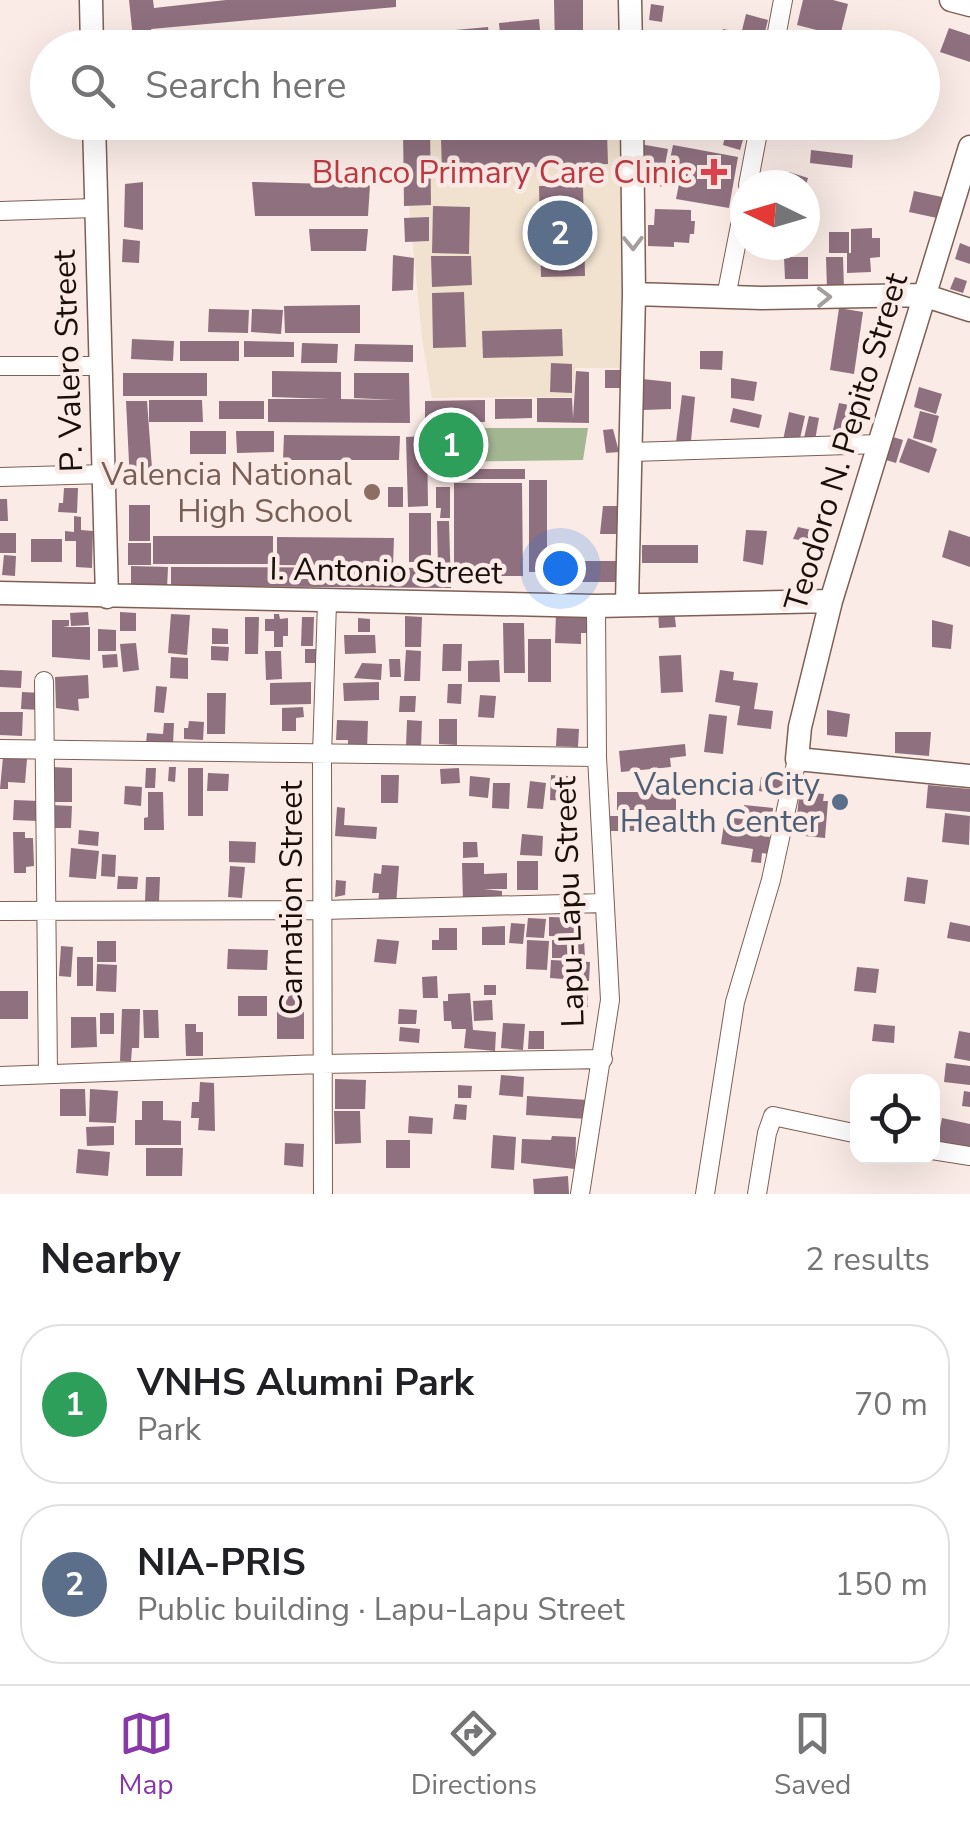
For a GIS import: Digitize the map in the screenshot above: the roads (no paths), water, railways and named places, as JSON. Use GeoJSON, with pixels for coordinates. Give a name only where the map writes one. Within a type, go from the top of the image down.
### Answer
{"type":"FeatureCollection","features":[{"type":"Feature","properties":{"kind":"street"},"geometry":{"type":"LineString","coordinates":[[92,0],[92,30]]}},
{"type":"Feature","properties":{"kind":"street"},"geometry":{"type":"LineString","coordinates":[[630,0],[630,30]]}},
{"type":"Feature","properties":{"kind":"street"},"geometry":{"type":"LineString","coordinates":[[777,30],[783,0]]}},
{"type":"Feature","properties":{"kind":"street"},"geometry":{"type":"LineString","coordinates":[[951,0],[970,5]]}},
{"type":"Feature","properties":{"kind":"street","name":"P. Valero Street"},"geometry":{"type":"LineString","coordinates":[[94,140],[106,598]]}},
{"type":"Feature","properties":{"kind":"street"},"geometry":{"type":"LineString","coordinates":[[627,603],[634,294],[632,140]]}},
{"type":"Feature","properties":{"kind":"street"},"geometry":{"type":"LineString","coordinates":[[751,170],[757,140]]}},
{"type":"Feature","properties":{"kind":"street","name":"Teodoro N. Pepito Street"},"geometry":{"type":"LineString","coordinates":[[797,760],[800,727],[830,601],[970,147]]}},
{"type":"Feature","properties":{"kind":"street"},"geometry":{"type":"LineString","coordinates":[[0,211],[95,208]]}},
{"type":"Feature","properties":{"kind":"street"},"geometry":{"type":"LineString","coordinates":[[726,298],[733,260]]}},
{"type":"Feature","properties":{"kind":"street"},"geometry":{"type":"LineString","coordinates":[[634,294],[726,298],[924,295],[970,310]]}},
{"type":"Feature","properties":{"kind":"street"},"geometry":{"type":"LineString","coordinates":[[0,366],[102,366]]}},
{"type":"Feature","properties":{"kind":"street"},"geometry":{"type":"LineString","coordinates":[[632,452],[880,444]]}},
{"type":"Feature","properties":{"kind":"street"},"geometry":{"type":"LineString","coordinates":[[0,477],[105,474]]}},
{"type":"Feature","properties":{"kind":"street","name":"I. Antonio Street"},"geometry":{"type":"LineString","coordinates":[[0,593],[596,606],[830,601]]}},
{"type":"Feature","properties":{"kind":"street","name":"Carnation Street"},"geometry":{"type":"LineString","coordinates":[[324,1194],[322,754],[327,602]]}},
{"type":"Feature","properties":{"kind":"street","name":"Lapu-Lapu Street"},"geometry":{"type":"LineString","coordinates":[[580,1194],[610,1000],[597,757],[596,606]]}},
{"type":"Feature","properties":{"kind":"street"},"geometry":{"type":"LineString","coordinates":[[44,681],[48,1074]]}},
{"type":"Feature","properties":{"kind":"street"},"geometry":{"type":"LineString","coordinates":[[0,749],[597,757]]}},
{"type":"Feature","properties":{"kind":"street"},"geometry":{"type":"LineString","coordinates":[[705,1194],[735,1002],[758,929],[797,760],[970,776]]}},
{"type":"Feature","properties":{"kind":"street"},"geometry":{"type":"LineString","coordinates":[[0,911],[322,910],[604,903]]}},
{"type":"Feature","properties":{"kind":"street"},"geometry":{"type":"LineString","coordinates":[[0,1076],[603,1059]]}},
{"type":"Feature","properties":{"kind":"street"},"geometry":{"type":"LineString","coordinates":[[756,1194],[773,1116],[850,1132]]}},
{"type":"Feature","properties":{"kind":"street"},"geometry":{"type":"LineString","coordinates":[[940,1151],[970,1156]]}},
{"type":"Feature","properties":{"kind":"place","name":"Blanco Primary Care Clinic"},"geometry":{"type":"Point","coordinates":[714,172]}},
{"type":"Feature","properties":{"kind":"place","name":"NIA-PRIS"},"geometry":{"type":"Point","coordinates":[560,233]}},
{"type":"Feature","properties":{"kind":"place","name":"VNHS Alumni Park"},"geometry":{"type":"Point","coordinates":[451,445]}},
{"type":"Feature","properties":{"kind":"place","name":"Valencia National High School"},"geometry":{"type":"Point","coordinates":[372,492]}},
{"type":"Feature","properties":{"kind":"place","name":"Valencia City Health Center"},"geometry":{"type":"Point","coordinates":[840,802]}}]}
